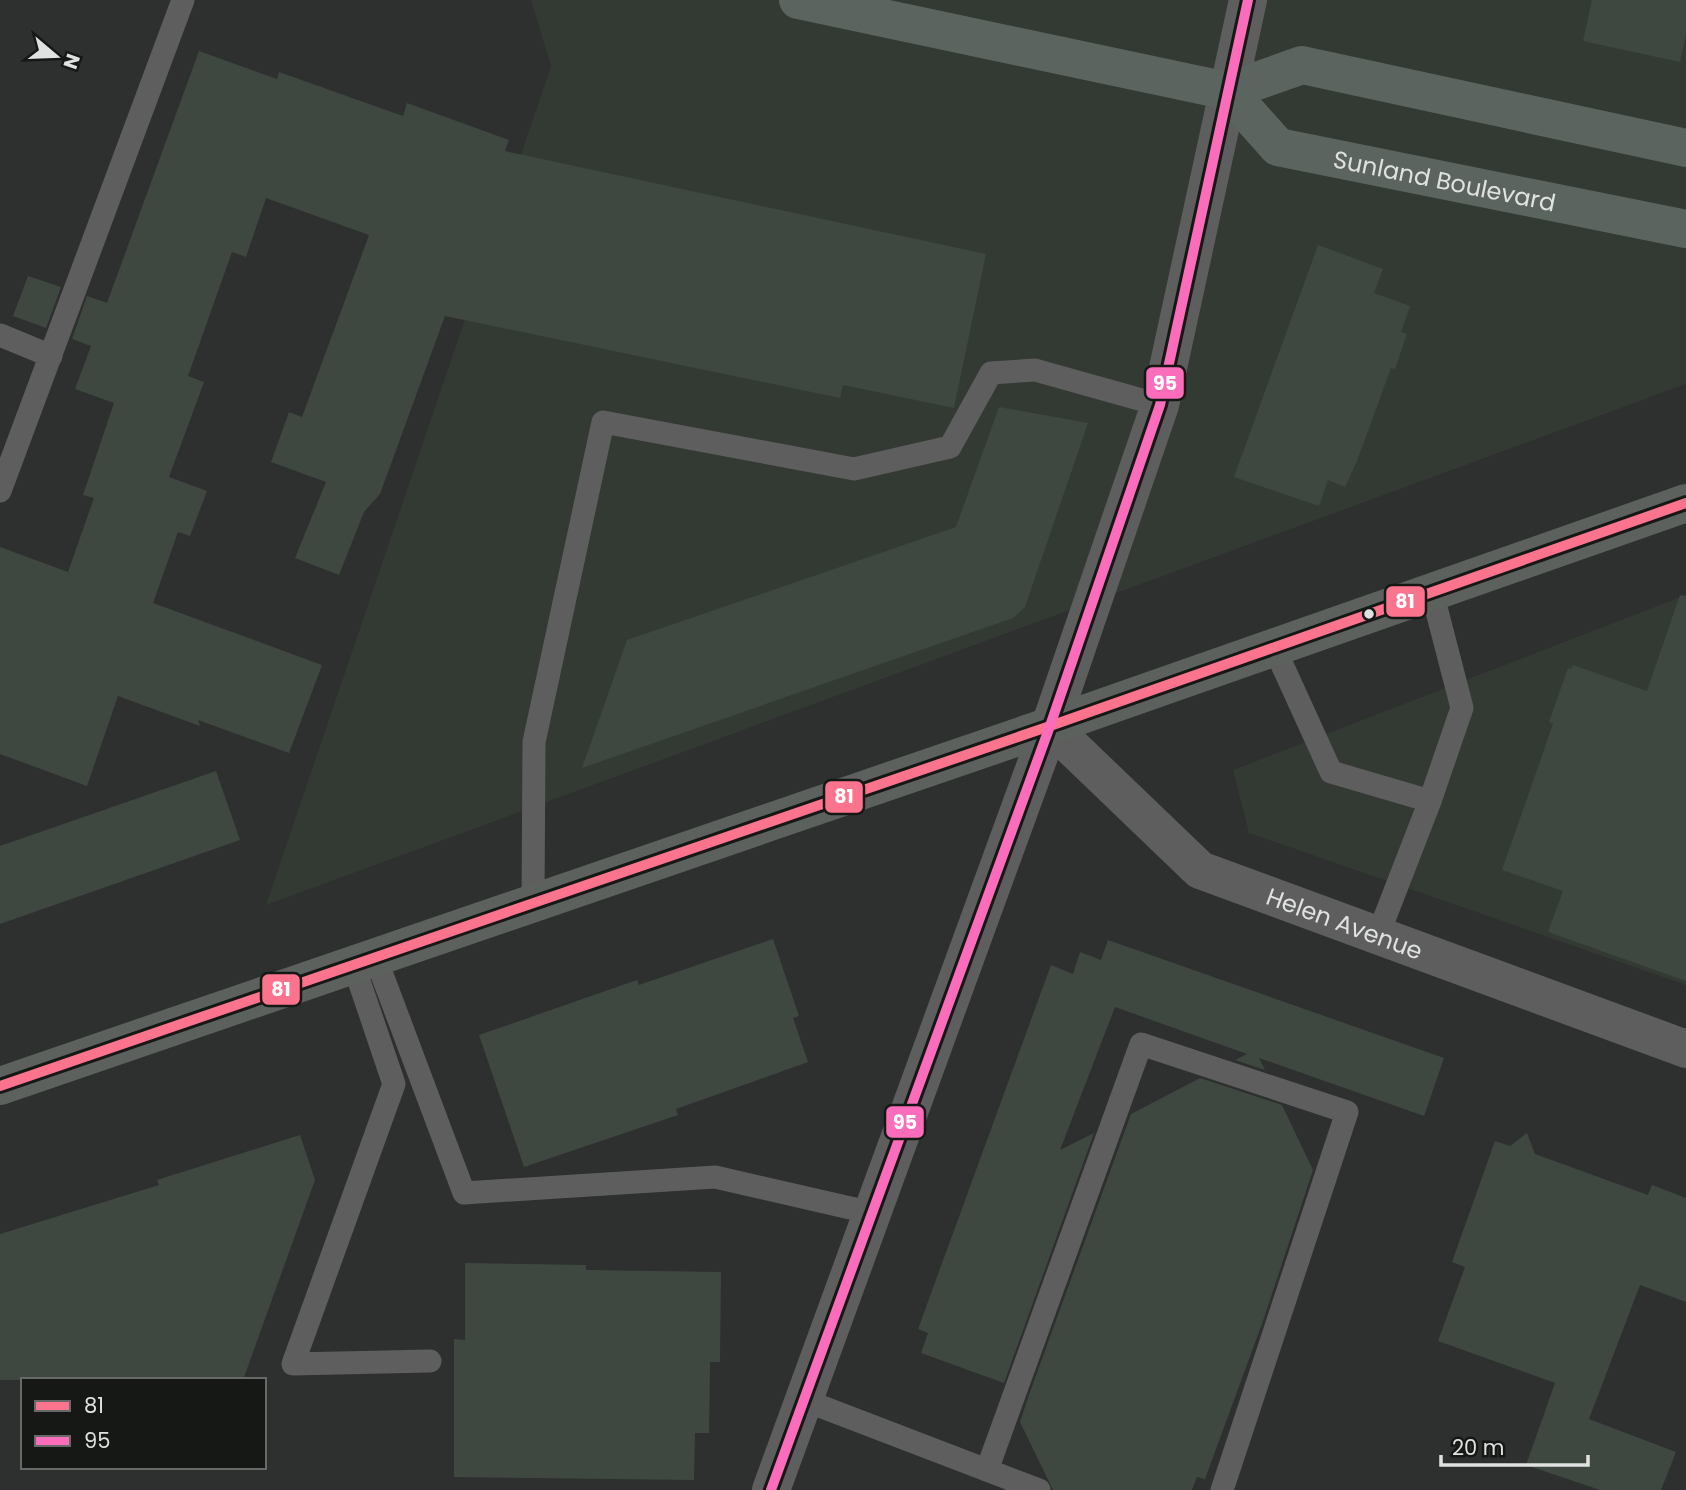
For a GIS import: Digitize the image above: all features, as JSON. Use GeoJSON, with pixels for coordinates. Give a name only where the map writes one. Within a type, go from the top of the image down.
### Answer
{"type":"FeatureCollection","features":[{"type":"Feature","properties":{"kind":"main road"},"geometry":{"type":"LineString","coordinates":[[798,0],[1227,91],[1302,65],[1686,148]]}},
{"type":"Feature","properties":{"kind":"main road","name":"Sunland Boulevard"},"geometry":{"type":"LineString","coordinates":[[1227,91],[1278,147],[1686,229]]}},
{"type":"Feature","properties":{"kind":"main road"},"geometry":{"type":"LineString","coordinates":[[0,1086],[1049,726],[1686,503]]}},
{"type":"Feature","properties":{"kind":"street"},"geometry":{"type":"LineString","coordinates":[[771,1490],[1049,726],[1160,405],[1248,0]]}},
{"type":"Feature","properties":{"kind":"street","name":"Helen Avenue"},"geometry":{"type":"LineString","coordinates":[[1049,726],[1200,870],[1686,1049]]}},
{"type":"Feature","properties":{"kind":"lane"},"geometry":{"type":"LineString","coordinates":[[0,491],[183,0]]}},
{"type":"Feature","properties":{"kind":"lane"},"geometry":{"type":"LineString","coordinates":[[0,335],[51,356]]}},
{"type":"Feature","properties":{"kind":"lane"},"geometry":{"type":"LineString","coordinates":[[533,901],[534,742],[603,422],[854,470],[950,447],[991,373],[1035,370],[1160,405]]}},
{"type":"Feature","properties":{"kind":"lane"},"geometry":{"type":"LineString","coordinates":[[1378,935],[1430,801],[1462,708],[1432,592]]}},
{"type":"Feature","properties":{"kind":"lane"},"geometry":{"type":"LineString","coordinates":[[1274,647],[1331,772],[1430,801]]}},
{"type":"Feature","properties":{"kind":"lane"},"geometry":{"type":"LineString","coordinates":[[364,959],[464,1193],[715,1177],[872,1213]]}},
{"type":"Feature","properties":{"kind":"lane"},"geometry":{"type":"LineString","coordinates":[[364,959],[394,1084],[293,1364],[430,1361]]}},
{"type":"Feature","properties":{"kind":"lane"},"geometry":{"type":"LineString","coordinates":[[987,1470],[1141,1044],[1347,1112],[1222,1490]]}},
{"type":"Feature","properties":{"kind":"lane"},"geometry":{"type":"LineString","coordinates":[[804,1400],[1039,1490]]}},
{"type":"Feature","properties":{"kind":"shaded area"},"geometry":{"type":"Polygon","coordinates":[[[531,0],[1686,0],[1686,384],[266,905],[551,66],[531,0]]]}},
{"type":"Feature","properties":{"kind":"shaded area"},"geometry":{"type":"Polygon","coordinates":[[[1686,595],[1686,985],[1249,833],[1233,770],[1686,595]]]}},
{"type":"Feature","properties":{"kind":"building"},"geometry":{"type":"Polygon","coordinates":[[[1592,0],[1686,0],[1686,33],[1680,62],[1583,41],[1592,0]]]}},
{"type":"Feature","properties":{"kind":"building"},"geometry":{"type":"Polygon","coordinates":[[[199,51],[277,79],[279,72],[403,116],[407,103],[509,140],[505,151],[986,254],[954,408],[843,385],[840,398],[445,316],[380,494],[364,512],[339,575],[295,558],[326,482],[271,462],[289,412],[302,417],[369,235],[266,198],[246,257],[232,252],[188,376],[204,382],[169,477],[207,491],[190,536],[178,532],[153,603],[322,665],[289,753],[198,720],[200,726],[118,696],[87,786],[0,754],[0,547],[68,572],[94,498],[83,495],[114,403],[75,389],[91,346],[72,339],[87,296],[107,303],[199,51]]]}},
{"type":"Feature","properties":{"kind":"building"},"geometry":{"type":"Polygon","coordinates":[[[1318,245],[1383,269],[1374,293],[1410,306],[1401,332],[1407,334],[1395,369],[1391,368],[1357,461],[1345,487],[1328,480],[1319,506],[1234,477],[1318,245]]]}},
{"type":"Feature","properties":{"kind":"building"},"geometry":{"type":"Polygon","coordinates":[[[28,276],[61,287],[46,328],[13,316],[28,276]]]}},
{"type":"Feature","properties":{"kind":"building"},"geometry":{"type":"Polygon","coordinates":[[[999,407],[1088,423],[1025,607],[1013,618],[582,768],[627,640],[956,527],[999,407]]]}},
{"type":"Feature","properties":{"kind":"building"},"geometry":{"type":"Polygon","coordinates":[[[1680,595],[1686,596],[1686,981],[1548,932],[1563,891],[1502,870],[1553,724],[1549,722],[1568,668],[1571,669],[1573,665],[1647,691],[1680,595]]]}},
{"type":"Feature","properties":{"kind":"building"},"geometry":{"type":"Polygon","coordinates":[[[216,771],[240,840],[0,924],[0,846],[216,771]]]}},
{"type":"Feature","properties":{"kind":"building"},"geometry":{"type":"Polygon","coordinates":[[[773,939],[799,1016],[793,1018],[808,1062],[676,1109],[678,1115],[524,1167],[479,1035],[637,980],[639,985],[773,939]]]}},
{"type":"Feature","properties":{"kind":"building"},"geometry":{"type":"Polygon","coordinates":[[[1108,940],[1444,1058],[1424,1116],[1259,1058],[1265,1070],[1235,1060],[1247,1054],[1115,1007],[1060,1150],[1094,1133],[1004,1383],[921,1353],[928,1333],[918,1329],[1051,965],[1073,974],[1080,952],[1101,960],[1108,940]]]}},
{"type":"Feature","properties":{"kind":"building"},"geometry":{"type":"Polygon","coordinates":[[[1200,1078],[1282,1105],[1313,1170],[1263,1321],[1205,1479],[1197,1477],[1192,1490],[1053,1490],[1020,1422],[1030,1392],[1131,1114],[1200,1078]]]}},
{"type":"Feature","properties":{"kind":"building"},"geometry":{"type":"Polygon","coordinates":[[[1527,1133],[1535,1154],[1648,1195],[1652,1185],[1686,1198],[1686,1302],[1640,1285],[1589,1419],[1676,1452],[1661,1490],[1600,1490],[1526,1465],[1555,1383],[1438,1341],[1465,1267],[1452,1262],[1495,1141],[1510,1146],[1527,1133]]]}},
{"type":"Feature","properties":{"kind":"building"},"geometry":{"type":"Polygon","coordinates":[[[300,1135],[315,1180],[244,1378],[0,1380],[0,1234],[159,1185],[157,1180],[300,1135]]]}},
{"type":"Feature","properties":{"kind":"building"},"geometry":{"type":"Polygon","coordinates":[[[465,1263],[586,1265],[586,1270],[721,1272],[720,1362],[710,1362],[709,1433],[695,1433],[694,1480],[454,1477],[454,1339],[465,1340],[465,1263]]]}},
{"type":"Feature","properties":{"kind":"transit line","name":"95"},"geometry":{"type":"LineString","coordinates":[[771,1490],[1050,726],[1160,405],[1248,0]]}},
{"type":"Feature","properties":{"kind":"transit line","name":"81"},"geometry":{"type":"LineString","coordinates":[[0,1086],[1050,726],[1686,503]]}}]}
